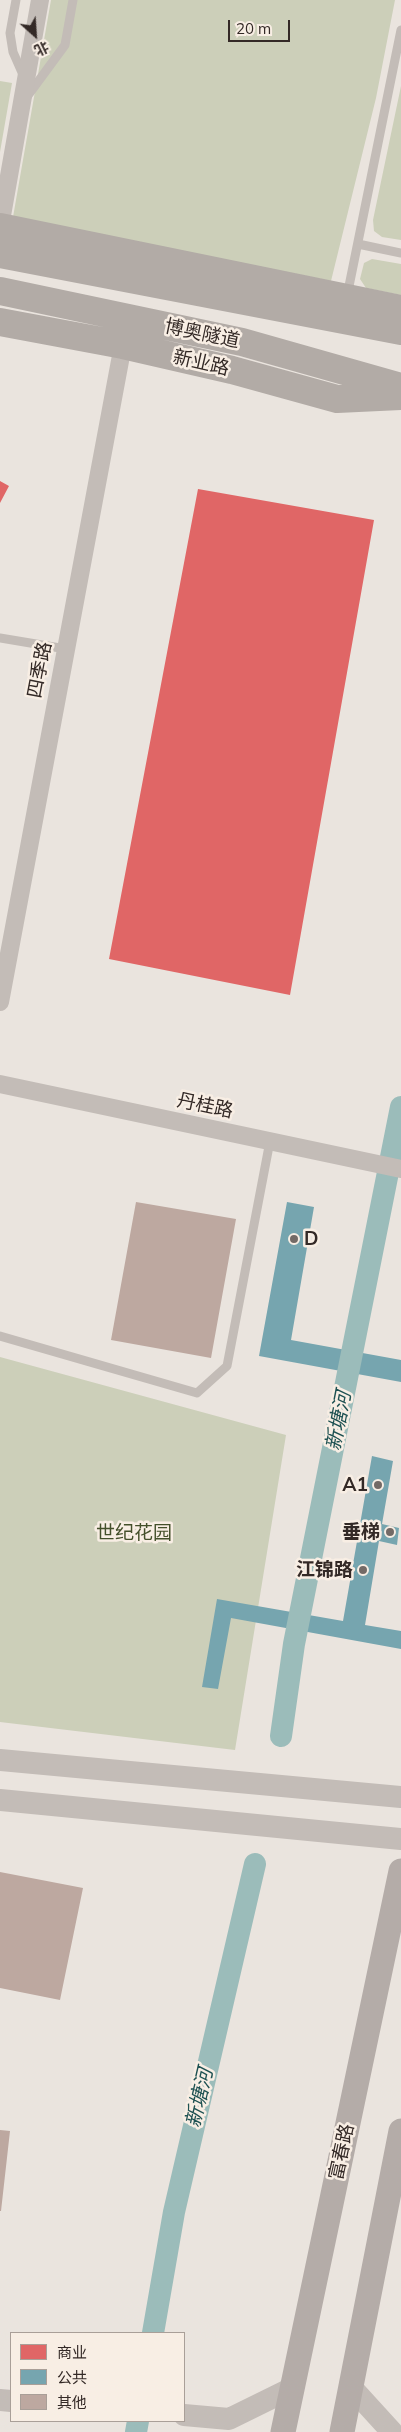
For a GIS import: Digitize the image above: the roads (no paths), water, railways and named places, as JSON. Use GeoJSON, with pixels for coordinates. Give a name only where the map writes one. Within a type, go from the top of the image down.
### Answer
{"type":"FeatureCollection","features":[{"type":"Feature","properties":{"kind":"main road"},"geometry":{"type":"LineString","coordinates":[[0,227],[401,309]]}},
{"type":"Feature","properties":{"kind":"main road","name":"博奥隧道"},"geometry":{"type":"LineString","coordinates":[[0,254],[401,331]]}},
{"type":"Feature","properties":{"kind":"main road","name":"博奥隧道"},"geometry":{"type":"LineString","coordinates":[[0,291],[242,342],[401,387]]}},
{"type":"Feature","properties":{"kind":"main road","name":"新业路"},"geometry":{"type":"LineString","coordinates":[[0,322],[122,345],[232,370],[337,399],[401,396]]}},
{"type":"Feature","properties":{"kind":"main road","name":"富春路"},"geometry":{"type":"LineString","coordinates":[[283,2432],[401,1871]]}},
{"type":"Feature","properties":{"kind":"main road"},"geometry":{"type":"LineString","coordinates":[[342,2432],[401,2132]]}},
{"type":"Feature","properties":{"kind":"street"},"geometry":{"type":"LineString","coordinates":[[0,227],[40,0]]}},
{"type":"Feature","properties":{"kind":"street","name":"四季路"},"geometry":{"type":"LineString","coordinates":[[0,1002],[122,345]]}},
{"type":"Feature","properties":{"kind":"street","name":"丹桂路"},"geometry":{"type":"LineString","coordinates":[[0,1084],[401,1169]]}},
{"type":"Feature","properties":{"kind":"street"},"geometry":{"type":"LineString","coordinates":[[0,1760],[401,1797]]}},
{"type":"Feature","properties":{"kind":"street"},"geometry":{"type":"LineString","coordinates":[[0,1800],[401,1839]]}},
{"type":"Feature","properties":{"kind":"street"},"geometry":{"type":"LineString","coordinates":[[351,2387],[392,2432]]}},
{"type":"Feature","properties":{"kind":"street"},"geometry":{"type":"LineString","coordinates":[[190,2416],[236,2426],[292,2388]]}},
{"type":"Feature","properties":{"kind":"lane"},"geometry":{"type":"LineString","coordinates":[[16,0],[10,33],[13,52],[26,82]]}},
{"type":"Feature","properties":{"kind":"lane"},"geometry":{"type":"LineString","coordinates":[[22,104],[65,45],[73,0]]}},
{"type":"Feature","properties":{"kind":"lane"},"geometry":{"type":"LineString","coordinates":[[347,297],[401,30]]}},
{"type":"Feature","properties":{"kind":"lane"},"geometry":{"type":"LineString","coordinates":[[358,244],[401,253]]}},
{"type":"Feature","properties":{"kind":"lane"},"geometry":{"type":"LineString","coordinates":[[0,638],[66,649]]}},
{"type":"Feature","properties":{"kind":"lane"},"geometry":{"type":"LineString","coordinates":[[0,1336],[197,1393],[227,1366],[270,1141]]}},
{"type":"Feature","properties":{"kind":"waterway","name":"新塘河"},"geometry":{"type":"LineString","coordinates":[[281,1736],[294,1644],[401,1107]]}},
{"type":"Feature","properties":{"kind":"waterway","name":"新塘河"},"geometry":{"type":"LineString","coordinates":[[153,2332],[174,2212],[255,1864]]}},
{"type":"Feature","properties":{"kind":"waterway","name":"新塘河"},"geometry":{"type":"LineString","coordinates":[[136,2432],[138,2422]]}},
{"type":"Feature","properties":{"kind":"place","name":"D"},"geometry":{"type":"Point","coordinates":[294,1239]}},
{"type":"Feature","properties":{"kind":"place","name":"A1"},"geometry":{"type":"Point","coordinates":[378,1485]}},
{"type":"Feature","properties":{"kind":"place","name":"垂梯"},"geometry":{"type":"Point","coordinates":[390,1532]}},
{"type":"Feature","properties":{"kind":"place","name":"江锦路"},"geometry":{"type":"Point","coordinates":[363,1570]}},
{"type":"Feature","properties":{"kind":"park label","name":"世纪花园"},"geometry":{"type":"Point","coordinates":[134,1533]}}]}
